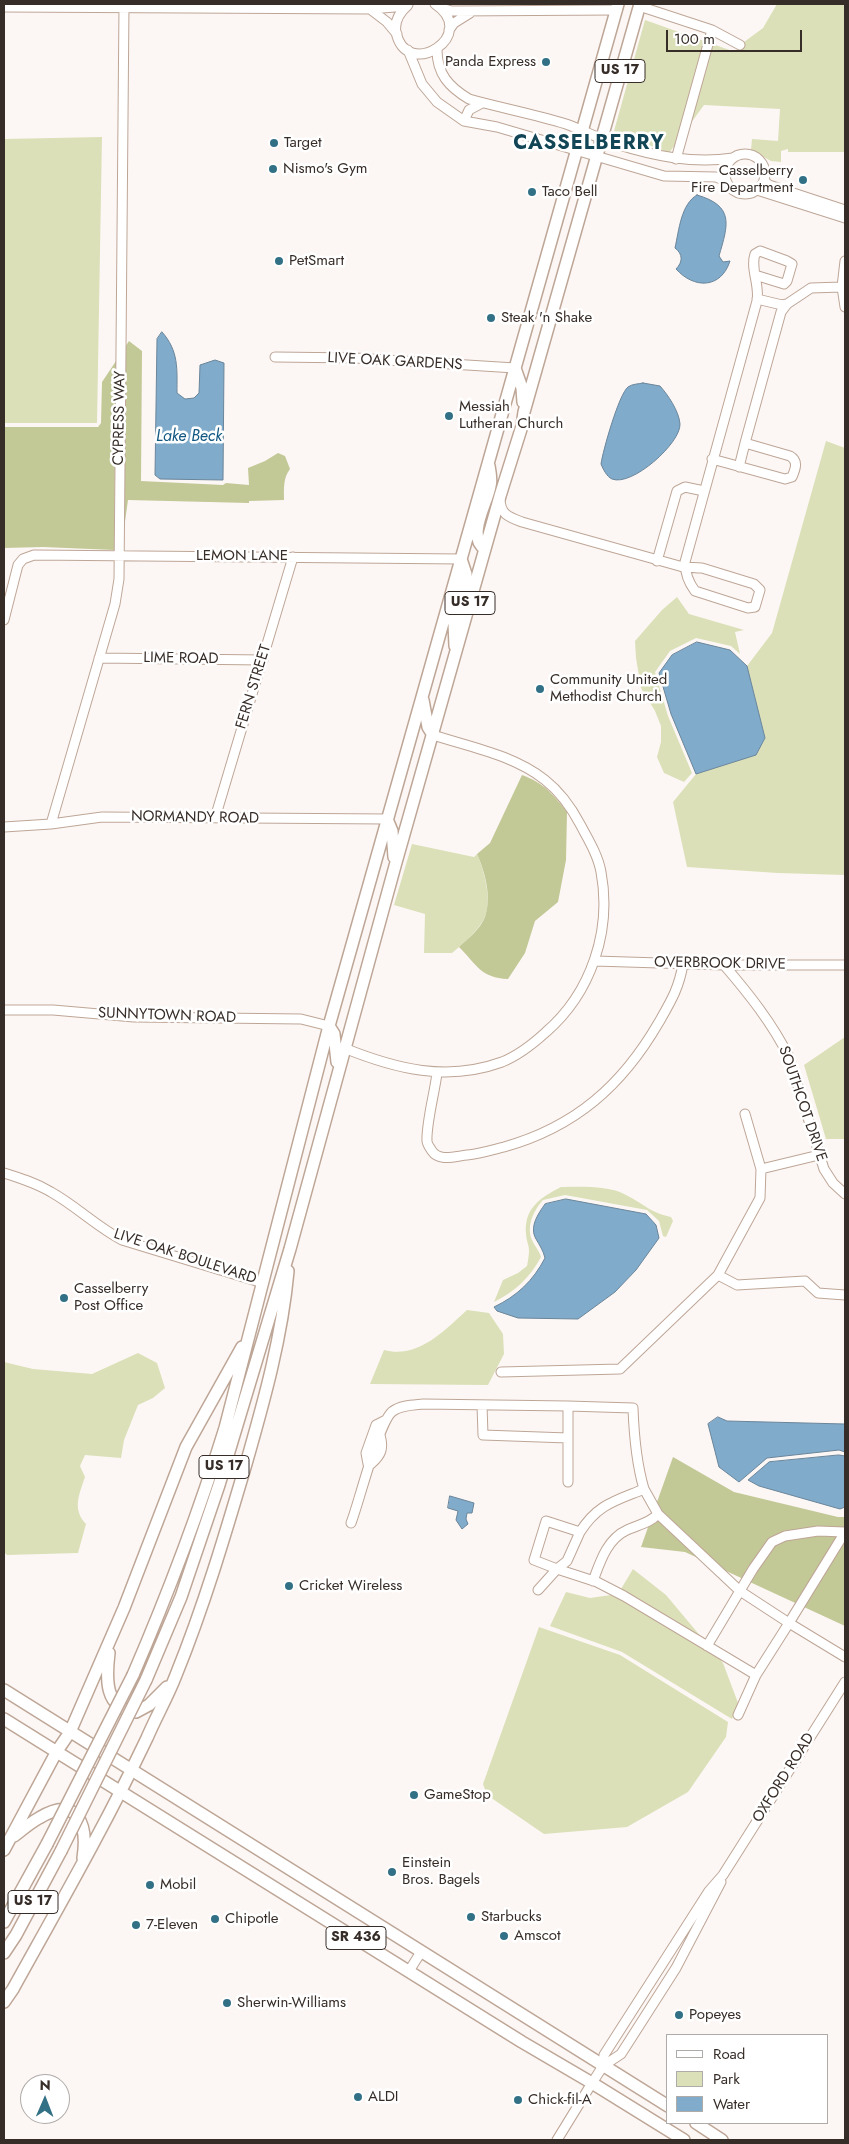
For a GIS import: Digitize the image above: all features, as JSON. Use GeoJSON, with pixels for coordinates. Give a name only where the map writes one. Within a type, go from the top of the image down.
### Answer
{"type":"FeatureCollection","features":[{"type":"Feature","properties":{"kind":"main road","name":"US 17"},"geometry":{"type":"LineString","coordinates":[[4,1953],[16,1935],[61,1851],[146,1680],[181,1597],[219,1485],[290,1249],[395,866],[500,496],[522,426],[524,412],[639,4]]}},
{"type":"Feature","properties":{"kind":"main road","name":"US 17"},"geometry":{"type":"LineString","coordinates":[[4,1922],[47,1844],[133,1675],[170,1588],[210,1477],[263,1283],[329,1026],[488,459],[618,7]]}},
{"type":"Feature","properties":{"kind":"main road"},"geometry":{"type":"LineString","coordinates":[[515,368],[522,388],[524,412]]}},
{"type":"Feature","properties":{"kind":"main road"},"geometry":{"type":"LineString","coordinates":[[485,549],[478,542],[477,533],[491,484],[488,459]]}},
{"type":"Feature","properties":{"kind":"main road"},"geometry":{"type":"LineString","coordinates":[[455,655],[454,623],[466,574],[461,559]]}},
{"type":"Feature","properties":{"kind":"main road"},"geometry":{"type":"LineString","coordinates":[[422,696],[426,717],[433,735]]}},
{"type":"Feature","properties":{"kind":"main road"},"geometry":{"type":"LineString","coordinates":[[388,819],[392,830],[395,866]]}},
{"type":"Feature","properties":{"kind":"main road"},"geometry":{"type":"LineString","coordinates":[[329,1026],[334,1034],[336,1043],[338,1072]]}},
{"type":"Feature","properties":{"kind":"main road"},"geometry":{"type":"LineString","coordinates":[[4,2002],[82,1867],[121,1792],[175,1678],[222,1548],[271,1372],[285,1302],[290,1249]]}},
{"type":"Feature","properties":{"kind":"main road"},"geometry":{"type":"LineString","coordinates":[[4,1850],[57,1751],[70,1732],[110,1643],[186,1447],[249,1334]]}},
{"type":"Feature","properties":{"kind":"main road"},"geometry":{"type":"LineString","coordinates":[[110,1643],[107,1668],[109,1688],[112,1700],[122,1710],[136,1712],[149,1705],[175,1678]]}},
{"type":"Feature","properties":{"kind":"main road","name":"SR 436"},"geometry":{"type":"LineString","coordinates":[[4,1690],[666,2105]]}},
{"type":"Feature","properties":{"kind":"main road","name":"SR 436"},"geometry":{"type":"LineString","coordinates":[[4,1719],[522,2042],[684,2140]]}},
{"type":"Feature","properties":{"kind":"main road"},"geometry":{"type":"LineString","coordinates":[[10,1838],[40,1817],[51,1812],[72,1812],[78,1816],[85,1831],[82,1867]]}},
{"type":"Feature","properties":{"kind":"main road"},"geometry":{"type":"LineString","coordinates":[[698,2124],[722,2140]]}},
{"type":"Feature","properties":{"kind":"street"},"geometry":{"type":"LineString","coordinates":[[639,4],[712,30],[740,45]]}},
{"type":"Feature","properties":{"kind":"street"},"geometry":{"type":"LineString","coordinates":[[4,7],[124,6],[370,9],[408,5]]}},
{"type":"Feature","properties":{"kind":"street"},"geometry":{"type":"LineString","coordinates":[[397,34],[398,16],[408,5]]}},
{"type":"Feature","properties":{"kind":"street","name":"CYPRESS WAY"},"geometry":{"type":"LineString","coordinates":[[51,824],[115,604],[119,579],[124,6]]}},
{"type":"Feature","properties":{"kind":"street"},"geometry":{"type":"LineString","coordinates":[[370,9],[387,22],[397,34],[403,46],[408,50],[425,54],[437,50],[445,42],[449,30],[448,19],[438,6]]}},
{"type":"Feature","properties":{"kind":"street"},"geometry":{"type":"LineString","coordinates":[[438,6],[452,11],[618,7]]}},
{"type":"Feature","properties":{"kind":"street"},"geometry":{"type":"LineString","coordinates":[[449,30],[461,17],[472,11]]}},
{"type":"Feature","properties":{"kind":"street"},"geometry":{"type":"LineString","coordinates":[[676,159],[690,115],[699,73],[712,30]]}},
{"type":"Feature","properties":{"kind":"street"},"geometry":{"type":"LineString","coordinates":[[408,50],[422,84],[437,102],[464,121],[497,127],[664,176],[716,177],[726,181]]}},
{"type":"Feature","properties":{"kind":"street"},"geometry":{"type":"LineString","coordinates":[[437,50],[438,66],[449,84],[469,99],[520,111],[582,131],[614,144],[676,159],[708,161],[733,158],[746,154],[758,159],[765,171],[764,181],[757,190],[749,194],[736,193],[731,189],[726,181],[726,167],[733,158]]}},
{"type":"Feature","properties":{"kind":"street"},"geometry":{"type":"LineString","coordinates":[[464,121],[469,110],[482,103]]}},
{"type":"Feature","properties":{"kind":"street"},"geometry":{"type":"LineString","coordinates":[[764,181],[769,185],[845,210]]}},
{"type":"Feature","properties":{"kind":"street"},"geometry":{"type":"LineString","coordinates":[[757,190],[845,218]]}},
{"type":"Feature","properties":{"kind":"street"},"geometry":{"type":"LineString","coordinates":[[500,496],[502,510],[506,516],[657,561],[685,567],[706,570],[756,584],[760,590],[754,608],[748,608],[697,592],[693,588],[685,567],[686,556],[712,459],[757,299],[752,262],[758,251],[787,260],[792,264],[787,281],[784,284],[755,276]]}},
{"type":"Feature","properties":{"kind":"street"},"geometry":{"type":"LineString","coordinates":[[845,261],[842,287],[845,307]]}},
{"type":"Feature","properties":{"kind":"street"},"geometry":{"type":"LineString","coordinates":[[757,299],[779,305],[786,304],[812,288],[842,287]]}},
{"type":"Feature","properties":{"kind":"street"},"geometry":{"type":"LineString","coordinates":[[739,467],[781,312],[786,304]]}},
{"type":"Feature","properties":{"kind":"street","name":"LIVE OAK GARDENS"},"geometry":{"type":"LineString","coordinates":[[275,357],[355,358],[515,368]]}},
{"type":"Feature","properties":{"kind":"street"},"geometry":{"type":"LineString","coordinates":[[712,459],[788,480],[793,476],[796,466],[792,457],[745,444]]}},
{"type":"Feature","properties":{"kind":"street"},"geometry":{"type":"LineString","coordinates":[[657,561],[677,491],[685,487],[704,491]]}},
{"type":"Feature","properties":{"kind":"street","name":"LEMON LANE"},"geometry":{"type":"LineString","coordinates":[[4,620],[18,565],[24,559],[34,555],[461,559]]}},
{"type":"Feature","properties":{"kind":"street","name":"FERN STREET"},"geometry":{"type":"LineString","coordinates":[[215,818],[293,557]]}},
{"type":"Feature","properties":{"kind":"street","name":"LIME ROAD"},"geometry":{"type":"LineString","coordinates":[[99,658],[263,660]]}},
{"type":"Feature","properties":{"kind":"street"},"geometry":{"type":"LineString","coordinates":[[344,1048],[401,1067],[437,1073],[468,1070],[503,1062],[536,1041],[560,1020],[589,976],[595,961],[602,930],[603,899],[601,871],[592,847],[570,808],[550,784],[524,766],[433,735]]}},
{"type":"Feature","properties":{"kind":"street","name":"NORMANDY ROAD"},"geometry":{"type":"LineString","coordinates":[[4,827],[51,824],[102,817],[388,819]]}},
{"type":"Feature","properties":{"kind":"street","name":"OVERBROOK DRIVE"},"geometry":{"type":"LineString","coordinates":[[595,961],[724,965],[845,965]]}},
{"type":"Feature","properties":{"kind":"street"},"geometry":{"type":"LineString","coordinates":[[437,1073],[427,1142],[433,1153],[441,1158],[474,1155],[529,1139],[569,1120],[598,1098],[621,1077],[637,1058],[680,984],[683,964]]}},
{"type":"Feature","properties":{"kind":"street","name":"SOUTHCOT DRIVE"},"geometry":{"type":"LineString","coordinates":[[724,965],[750,995],[781,1041],[789,1057],[819,1156],[833,1183],[845,1194]]}},
{"type":"Feature","properties":{"kind":"street","name":"SUNNYTOWN ROAD"},"geometry":{"type":"LineString","coordinates":[[4,1010],[53,1010],[134,1017],[301,1019],[329,1026]]}},
{"type":"Feature","properties":{"kind":"street"},"geometry":{"type":"LineString","coordinates":[[501,1372],[620,1369],[718,1275],[760,1198],[761,1169],[745,1114]]}},
{"type":"Feature","properties":{"kind":"street"},"geometry":{"type":"LineString","coordinates":[[761,1169],[819,1156]]}},
{"type":"Feature","properties":{"kind":"street","name":"LIVE OAK BOULEVARD"},"geometry":{"type":"LineString","coordinates":[[4,1173],[26,1179],[52,1192],[102,1229],[122,1240],[263,1283]]}},
{"type":"Feature","properties":{"kind":"street"},"geometry":{"type":"LineString","coordinates":[[718,1275],[737,1285],[804,1281],[818,1293],[845,1295]]}},
{"type":"Feature","properties":{"kind":"street"},"geometry":{"type":"LineString","coordinates":[[351,1523],[368,1466],[366,1453],[376,1439],[376,1425],[386,1420],[392,1411],[404,1406],[423,1404],[634,1408],[635,1450],[644,1489],[658,1514],[740,1591],[845,1657]]}},
{"type":"Feature","properties":{"kind":"street"},"geometry":{"type":"LineString","coordinates":[[482,1405],[483,1435],[568,1438]]}},
{"type":"Feature","properties":{"kind":"street"},"geometry":{"type":"LineString","coordinates":[[568,1406],[568,1482]]}},
{"type":"Feature","properties":{"kind":"street"},"geometry":{"type":"LineString","coordinates":[[368,1466],[380,1456],[383,1446],[376,1439]]}},
{"type":"Feature","properties":{"kind":"street"},"geometry":{"type":"LineString","coordinates":[[538,1590],[566,1561],[588,1518],[601,1507],[644,1489]]}},
{"type":"Feature","properties":{"kind":"street"},"geometry":{"type":"LineString","coordinates":[[593,1581],[604,1554],[616,1536],[646,1523],[658,1514]]}},
{"type":"Feature","properties":{"kind":"street"},"geometry":{"type":"LineString","coordinates":[[580,1532],[546,1521],[534,1560],[593,1581],[624,1596],[756,1675]]}},
{"type":"Feature","properties":{"kind":"street"},"geometry":{"type":"LineString","coordinates":[[706,1646],[772,1542],[785,1536],[818,1532],[845,1532]]}},
{"type":"Feature","properties":{"kind":"street"},"geometry":{"type":"LineString","coordinates":[[738,1715],[756,1675],[845,1532]]}},
{"type":"Feature","properties":{"kind":"street","name":"OXFORD ROAD"},"geometry":{"type":"LineString","coordinates":[[604,2066],[604,2055],[623,2023],[709,1891],[723,1875],[845,1682]]}},
{"type":"Feature","properties":{"kind":"street","name":"OXFORD ROAD"},"geometry":{"type":"LineString","coordinates":[[557,2140],[604,2066],[621,2054],[676,1968],[715,1895],[723,1875]]}},
{"type":"Feature","properties":{"kind":"street"},"geometry":{"type":"LineString","coordinates":[[408,1971],[420,1952]]}},
{"type":"Feature","properties":{"kind":"green space"},"geometry":{"type":"Polygon","coordinates":[[[777,4],[845,4],[845,152],[788,152],[788,149],[781,151],[781,162],[771,161],[751,150],[752,139],[778,141],[780,109],[704,105],[669,153],[614,131],[645,20],[735,52],[740,45],[763,28],[777,4]]]}},
{"type":"Feature","properties":{"kind":"green space"},"geometry":{"type":"Polygon","coordinates":[[[102,137],[97,423],[4,423],[4,139],[102,137]]]}},
{"type":"Feature","properties":{"kind":"green space"},"geometry":{"type":"Polygon","coordinates":[[[129,341],[142,351],[141,481],[249,485],[248,468],[278,453],[285,456],[290,469],[285,480],[284,500],[249,501],[249,503],[128,500],[123,536],[125,347],[129,341]]]}},
{"type":"Feature","properties":{"kind":"green space"},"geometry":{"type":"Polygon","coordinates":[[[116,361],[114,550],[43,547],[4,548],[4,427],[98,427],[101,423],[102,382],[116,361]]]}},
{"type":"Feature","properties":{"kind":"green space"},"geometry":{"type":"Polygon","coordinates":[[[826,441],[845,448],[845,875],[687,867],[673,802],[696,774],[756,755],[765,739],[747,666],[772,633],[826,441]]]}},
{"type":"Feature","properties":{"kind":"green space"},"geometry":{"type":"Polygon","coordinates":[[[677,597],[689,614],[744,630],[735,632],[740,654],[731,646],[696,638],[670,651],[655,672],[668,716],[692,773],[684,782],[664,773],[657,757],[661,742],[661,726],[655,711],[641,688],[635,641],[662,610],[677,597]]]}},
{"type":"Feature","properties":{"kind":"green space"},"geometry":{"type":"Polygon","coordinates":[[[522,775],[547,790],[567,812],[566,860],[558,902],[535,921],[525,953],[508,979],[485,973],[459,947],[481,925],[487,909],[487,885],[477,854],[490,843],[522,775]]]}},
{"type":"Feature","properties":{"kind":"green space"},"geometry":{"type":"Polygon","coordinates":[[[412,844],[474,857],[477,854],[480,861],[488,895],[487,912],[477,929],[452,953],[424,953],[425,914],[394,905],[412,844]]]}},
{"type":"Feature","properties":{"kind":"green space"},"geometry":{"type":"Polygon","coordinates":[[[845,1037],[845,1139],[826,1139],[804,1065],[845,1037]]]}},
{"type":"Feature","properties":{"kind":"green space"},"geometry":{"type":"Polygon","coordinates":[[[561,1187],[594,1187],[619,1192],[652,1210],[671,1217],[673,1221],[666,1237],[663,1236],[659,1221],[647,1210],[565,1195],[543,1200],[534,1213],[530,1224],[530,1235],[541,1257],[521,1284],[494,1302],[503,1280],[518,1273],[527,1266],[529,1250],[526,1225],[531,1211],[546,1195],[561,1187]]]}},
{"type":"Feature","properties":{"kind":"green space"},"geometry":{"type":"Polygon","coordinates":[[[467,1310],[489,1313],[503,1334],[504,1354],[488,1385],[370,1384],[384,1350],[396,1352],[419,1347],[440,1334],[467,1310]]]}},
{"type":"Feature","properties":{"kind":"green space"},"geometry":{"type":"Polygon","coordinates":[[[138,1353],[157,1363],[165,1388],[153,1398],[138,1405],[124,1440],[121,1458],[85,1455],[80,1466],[85,1477],[79,1496],[78,1507],[79,1513],[86,1524],[78,1553],[7,1555],[4,1552],[4,1362],[33,1369],[92,1374],[138,1353]]]}},
{"type":"Feature","properties":{"kind":"green space"},"geometry":{"type":"Polygon","coordinates":[[[673,1457],[734,1492],[838,1517],[845,1517],[845,1626],[685,1552],[641,1547],[673,1457]]]}},
{"type":"Feature","properties":{"kind":"green space"},"geometry":{"type":"Polygon","coordinates":[[[633,1569],[666,1595],[723,1663],[738,1703],[732,1719],[622,1652],[550,1626],[566,1592],[590,1598],[618,1594],[633,1569]]]}},
{"type":"Feature","properties":{"kind":"green space"},"geometry":{"type":"Polygon","coordinates":[[[539,1627],[620,1655],[728,1722],[726,1737],[688,1792],[627,1827],[544,1834],[487,1795],[483,1784],[539,1627]]]}},
{"type":"Feature","properties":{"kind":"water"},"geometry":{"type":"Polygon","coordinates":[[[697,195],[718,205],[726,218],[725,235],[719,256],[723,262],[730,261],[720,277],[706,283],[691,280],[683,276],[676,269],[681,261],[681,255],[675,248],[682,218],[687,205],[697,195]]]}},
{"type":"Feature","properties":{"kind":"water","name":"Lake Beck"},"geometry":{"type":"Polygon","coordinates":[[[162,332],[172,346],[176,361],[177,393],[185,399],[194,398],[199,393],[200,365],[215,360],[224,363],[223,480],[160,479],[155,475],[157,339],[162,332]]]}},
{"type":"Feature","properties":{"kind":"water"},"geometry":{"type":"Polygon","coordinates":[[[643,383],[660,386],[666,394],[679,419],[678,432],[673,442],[664,452],[643,470],[621,480],[612,479],[607,475],[601,464],[612,423],[624,392],[628,387],[643,383]]]}},
{"type":"Feature","properties":{"kind":"water"},"geometry":{"type":"Polygon","coordinates":[[[697,642],[730,650],[747,666],[765,738],[756,755],[696,774],[671,714],[659,673],[672,655],[697,642]]]}},
{"type":"Feature","properties":{"kind":"water"},"geometry":{"type":"Polygon","coordinates":[[[566,1199],[646,1214],[656,1225],[659,1238],[636,1270],[615,1292],[578,1319],[518,1318],[497,1311],[494,1307],[524,1287],[545,1258],[533,1230],[540,1212],[545,1204],[566,1199]]]}},
{"type":"Feature","properties":{"kind":"water"},"geometry":{"type":"Polygon","coordinates":[[[718,1417],[727,1421],[845,1424],[845,1452],[839,1450],[767,1458],[739,1482],[719,1467],[708,1424],[718,1417]]]}},
{"type":"Feature","properties":{"kind":"water"},"geometry":{"type":"Polygon","coordinates":[[[845,1456],[845,1507],[840,1509],[759,1486],[748,1480],[769,1462],[845,1456]]]}},
{"type":"Feature","properties":{"kind":"water"},"geometry":{"type":"Polygon","coordinates":[[[450,1496],[474,1503],[472,1513],[467,1513],[466,1519],[468,1524],[462,1529],[456,1520],[458,1511],[448,1508],[450,1496]]]}},
{"type":"Feature","properties":{"kind":"place","name":"Panda Express"},"geometry":{"type":"Point","coordinates":[546,62]}},
{"type":"Feature","properties":{"kind":"place","name":"Target"},"geometry":{"type":"Point","coordinates":[274,143]}},
{"type":"Feature","properties":{"kind":"place","name":"Nismo's Gym"},"geometry":{"type":"Point","coordinates":[273,169]}},
{"type":"Feature","properties":{"kind":"place","name":"Casselberry Fire Department"},"geometry":{"type":"Point","coordinates":[803,180]}},
{"type":"Feature","properties":{"kind":"place","name":"Taco Bell"},"geometry":{"type":"Point","coordinates":[532,192]}},
{"type":"Feature","properties":{"kind":"place","name":"PetSmart"},"geometry":{"type":"Point","coordinates":[279,261]}},
{"type":"Feature","properties":{"kind":"place","name":"Steak 'n Shake"},"geometry":{"type":"Point","coordinates":[491,318]}},
{"type":"Feature","properties":{"kind":"place","name":"Messiah Lutheran Church"},"geometry":{"type":"Point","coordinates":[449,416]}},
{"type":"Feature","properties":{"kind":"place","name":"Community United Methodist Church"},"geometry":{"type":"Point","coordinates":[540,689]}},
{"type":"Feature","properties":{"kind":"place","name":"Casselberry Post Office"},"geometry":{"type":"Point","coordinates":[64,1298]}},
{"type":"Feature","properties":{"kind":"place","name":"Cricket Wireless"},"geometry":{"type":"Point","coordinates":[289,1586]}},
{"type":"Feature","properties":{"kind":"place","name":"GameStop"},"geometry":{"type":"Point","coordinates":[414,1795]}},
{"type":"Feature","properties":{"kind":"place","name":"Einstein Bros. Bagels"},"geometry":{"type":"Point","coordinates":[392,1872]}},
{"type":"Feature","properties":{"kind":"place","name":"Mobil"},"geometry":{"type":"Point","coordinates":[150,1885]}},
{"type":"Feature","properties":{"kind":"place","name":"Starbucks"},"geometry":{"type":"Point","coordinates":[471,1917]}},
{"type":"Feature","properties":{"kind":"place","name":"Chipotle"},"geometry":{"type":"Point","coordinates":[215,1919]}},
{"type":"Feature","properties":{"kind":"place","name":"7-Eleven"},"geometry":{"type":"Point","coordinates":[136,1925]}},
{"type":"Feature","properties":{"kind":"place","name":"Amscot"},"geometry":{"type":"Point","coordinates":[504,1936]}},
{"type":"Feature","properties":{"kind":"place","name":"Sherwin-Williams"},"geometry":{"type":"Point","coordinates":[227,2003]}},
{"type":"Feature","properties":{"kind":"place","name":"Popeyes"},"geometry":{"type":"Point","coordinates":[679,2015]}},
{"type":"Feature","properties":{"kind":"place","name":"ALDI"},"geometry":{"type":"Point","coordinates":[358,2097]}},
{"type":"Feature","properties":{"kind":"place","name":"Chick-fil-A"},"geometry":{"type":"Point","coordinates":[518,2100]}},
{"type":"Feature","properties":{"kind":"district","name":"CASSELBERRY"},"geometry":{"type":"Point","coordinates":[589,144]}}]}
